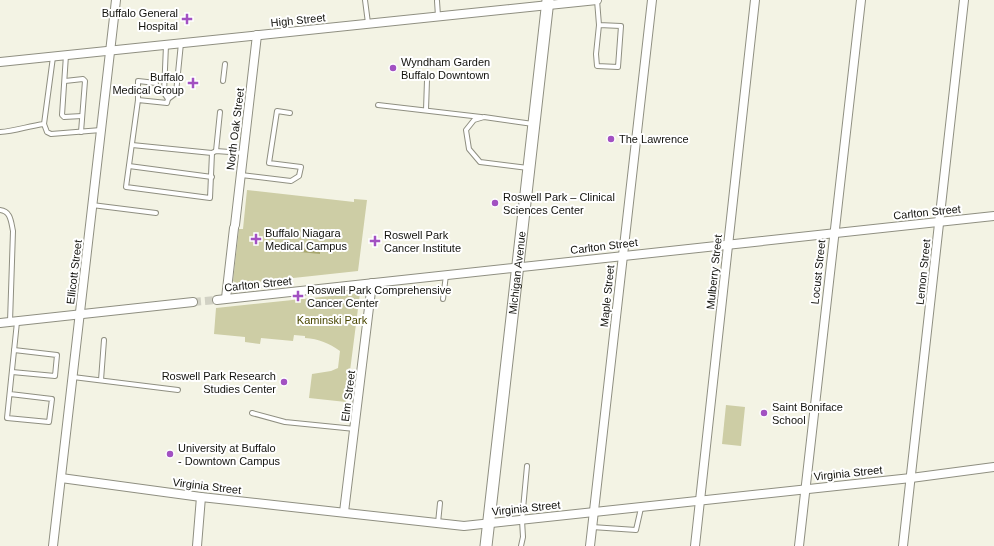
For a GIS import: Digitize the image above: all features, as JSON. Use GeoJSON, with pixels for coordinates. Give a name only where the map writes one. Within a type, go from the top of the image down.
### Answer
{"type":"FeatureCollection","features":[{"type":"Feature","properties":{"kind":"street","name":"Ellicott Street"},"geometry":{"type":"LineString","coordinates":[[53,546],[116,0]]}},
{"type":"Feature","properties":{"kind":"street","name":"High Street"},"geometry":{"type":"LineString","coordinates":[[0,62],[438,17],[548,3],[597,0]]}},
{"type":"Feature","properties":{"kind":"street","name":"Maple Street"},"geometry":{"type":"LineString","coordinates":[[590,546],[652,0]]}},
{"type":"Feature","properties":{"kind":"street","name":"Mulberry Street"},"geometry":{"type":"LineString","coordinates":[[694,546],[755,0]]}},
{"type":"Feature","properties":{"kind":"street","name":"Locust Street"},"geometry":{"type":"LineString","coordinates":[[799,546],[860,0]]}},
{"type":"Feature","properties":{"kind":"street","name":"Lemon Street"},"geometry":{"type":"LineString","coordinates":[[903,546],[964,0]]}},
{"type":"Feature","properties":{"kind":"street","name":"Michigan Avenue"},"geometry":{"type":"LineString","coordinates":[[486,546],[548,3]]}},
{"type":"Feature","properties":{"kind":"street","name":"North Oak Street"},"geometry":{"type":"LineString","coordinates":[[226,298],[256,35]]}},
{"type":"Feature","properties":{"kind":"street","name":"Carlton Street"},"geometry":{"type":"LineString","coordinates":[[217,300],[994,216]]}},
{"type":"Feature","properties":{"kind":"street","name":"Elm Street"},"geometry":{"type":"LineString","coordinates":[[344,512],[372,283]]}},
{"type":"Feature","properties":{"kind":"street"},"geometry":{"type":"LineString","coordinates":[[0,323],[193,302]]}},
{"type":"Feature","properties":{"kind":"street","name":"Virginia Street"},"geometry":{"type":"LineString","coordinates":[[61,478],[201,497],[464,526],[806,488],[911,478],[994,467]]}},
{"type":"Feature","properties":{"kind":"street"},"geometry":{"type":"LineString","coordinates":[[197,546],[201,497]]}},
{"type":"Feature","properties":{"kind":"lane"},"geometry":{"type":"LineString","coordinates":[[365,0],[368,24]]}},
{"type":"Feature","properties":{"kind":"lane"},"geometry":{"type":"LineString","coordinates":[[597,0],[599,25],[596,54],[597,66],[601,68],[618,67],[621,26],[599,25]]}},
{"type":"Feature","properties":{"kind":"lane"},"geometry":{"type":"LineString","coordinates":[[437,1],[438,17]]}},
{"type":"Feature","properties":{"kind":"lane"},"geometry":{"type":"LineString","coordinates":[[138,100],[167,103],[168,99],[176,93],[181,43]]}},
{"type":"Feature","properties":{"kind":"lane"},"geometry":{"type":"LineString","coordinates":[[166,45],[164,94],[168,99]]}},
{"type":"Feature","properties":{"kind":"lane"},"geometry":{"type":"LineString","coordinates":[[66,55],[62,115],[64,117],[82,116]]}},
{"type":"Feature","properties":{"kind":"lane"},"geometry":{"type":"LineString","coordinates":[[53,57],[44,124],[47,132],[52,134],[101,130]]}},
{"type":"Feature","properties":{"kind":"lane"},"geometry":{"type":"LineString","coordinates":[[223,81],[225,64]]}},
{"type":"Feature","properties":{"kind":"lane"},"geometry":{"type":"LineString","coordinates":[[65,81],[83,79],[85,82],[81,132]]}},
{"type":"Feature","properties":{"kind":"lane"},"geometry":{"type":"LineString","coordinates":[[426,110],[427,80]]}},
{"type":"Feature","properties":{"kind":"lane"},"geometry":{"type":"LineString","coordinates":[[156,83],[138,81],[138,100],[126,187],[210,198],[214,152],[220,112]]}},
{"type":"Feature","properties":{"kind":"lane"},"geometry":{"type":"LineString","coordinates":[[378,105],[534,124]]}},
{"type":"Feature","properties":{"kind":"lane"},"geometry":{"type":"LineString","coordinates":[[241,175],[291,181],[299,176],[301,167],[269,163],[277,111],[290,113]]}},
{"type":"Feature","properties":{"kind":"lane"},"geometry":{"type":"LineString","coordinates":[[484,118],[474,120],[466,130],[469,148],[480,162],[529,168]]}},
{"type":"Feature","properties":{"kind":"lane"},"geometry":{"type":"LineString","coordinates":[[0,132],[18,131],[26,126],[44,124]]}},
{"type":"Feature","properties":{"kind":"lane"},"geometry":{"type":"LineString","coordinates":[[132,145],[243,153]]}},
{"type":"Feature","properties":{"kind":"lane"},"geometry":{"type":"LineString","coordinates":[[129,166],[212,176]]}},
{"type":"Feature","properties":{"kind":"lane"},"geometry":{"type":"LineString","coordinates":[[92,205],[156,213]]}},
{"type":"Feature","properties":{"kind":"lane"},"geometry":{"type":"LineString","coordinates":[[0,210],[4,210],[10,216],[13,231],[14,350],[7,418],[49,422],[52,399],[10,394]]}},
{"type":"Feature","properties":{"kind":"lane"},"geometry":{"type":"LineString","coordinates":[[443,299],[446,275]]}},
{"type":"Feature","properties":{"kind":"lane"},"geometry":{"type":"LineString","coordinates":[[101,380],[104,340]]}},
{"type":"Feature","properties":{"kind":"lane"},"geometry":{"type":"LineString","coordinates":[[12,372],[55,376],[57,355],[14,350]]}},
{"type":"Feature","properties":{"kind":"lane"},"geometry":{"type":"LineString","coordinates":[[73,377],[178,390]]}},
{"type":"Feature","properties":{"kind":"lane"},"geometry":{"type":"LineString","coordinates":[[252,413],[285,422],[355,429]]}},
{"type":"Feature","properties":{"kind":"lane"},"geometry":{"type":"LineString","coordinates":[[521,546],[524,537],[522,520],[527,466]]}},
{"type":"Feature","properties":{"kind":"lane"},"geometry":{"type":"LineString","coordinates":[[438,523],[440,503]]}},
{"type":"Feature","properties":{"kind":"lane"},"geometry":{"type":"LineString","coordinates":[[592,527],[636,530],[641,507]]}},
{"type":"Feature","properties":{"kind":"green space"},"geometry":{"type":"Polygon","coordinates":[[[247,190],[354,202],[354,199],[367,200],[358,271],[238,284],[233,281],[239,229],[243,229],[247,190]]]}},
{"type":"Feature","properties":{"kind":"green space","name":"Kaminski Park"},"geometry":{"type":"Polygon","coordinates":[[[360,293],[346,402],[309,398],[312,374],[331,371],[338,368],[340,351],[332,346],[319,340],[305,338],[305,336],[294,335],[293,341],[261,338],[260,344],[245,342],[245,337],[214,334],[216,308],[360,293]]]}},
{"type":"Feature","properties":{"kind":"green space"},"geometry":{"type":"Polygon","coordinates":[[[726,405],[745,407],[741,446],[722,444],[726,405]]]}},
{"type":"Feature","properties":{"kind":"shaded area"},"geometry":{"type":"Polygon","coordinates":[[[301,248],[320,250],[320,254],[300,252],[301,248]]]}},
{"type":"Feature","properties":{"kind":"tunnel"},"geometry":{"type":"LineString","coordinates":[[193,302],[217,300]]}},
{"type":"Feature","properties":{"kind":"place","name":"Buffalo General Hospital"},"geometry":{"type":"Point","coordinates":[187,19]}},
{"type":"Feature","properties":{"kind":"place","name":"Wyndham Garden Buffalo Downtown"},"geometry":{"type":"Point","coordinates":[393,68]}},
{"type":"Feature","properties":{"kind":"place","name":"Buffalo Medical Group"},"geometry":{"type":"Point","coordinates":[193,83]}},
{"type":"Feature","properties":{"kind":"place","name":"The Lawrence"},"geometry":{"type":"Point","coordinates":[611,139]}},
{"type":"Feature","properties":{"kind":"place","name":"Roswell Park – Clinical Sciences Center"},"geometry":{"type":"Point","coordinates":[495,203]}},
{"type":"Feature","properties":{"kind":"place","name":"Buffalo Niagara Medical Campus"},"geometry":{"type":"Point","coordinates":[256,239]}},
{"type":"Feature","properties":{"kind":"place","name":"Roswell Park Cancer Institute"},"geometry":{"type":"Point","coordinates":[375,241]}},
{"type":"Feature","properties":{"kind":"place","name":"Roswell Park Comprehensive Cancer Center"},"geometry":{"type":"Point","coordinates":[298,296]}},
{"type":"Feature","properties":{"kind":"place","name":"Roswell Park Research Studies Center"},"geometry":{"type":"Point","coordinates":[284,382]}},
{"type":"Feature","properties":{"kind":"place","name":"Saint Boniface School"},"geometry":{"type":"Point","coordinates":[764,413]}},
{"type":"Feature","properties":{"kind":"place","name":"University at Buffalo - Downtown Campus"},"geometry":{"type":"Point","coordinates":[170,454]}}]}
